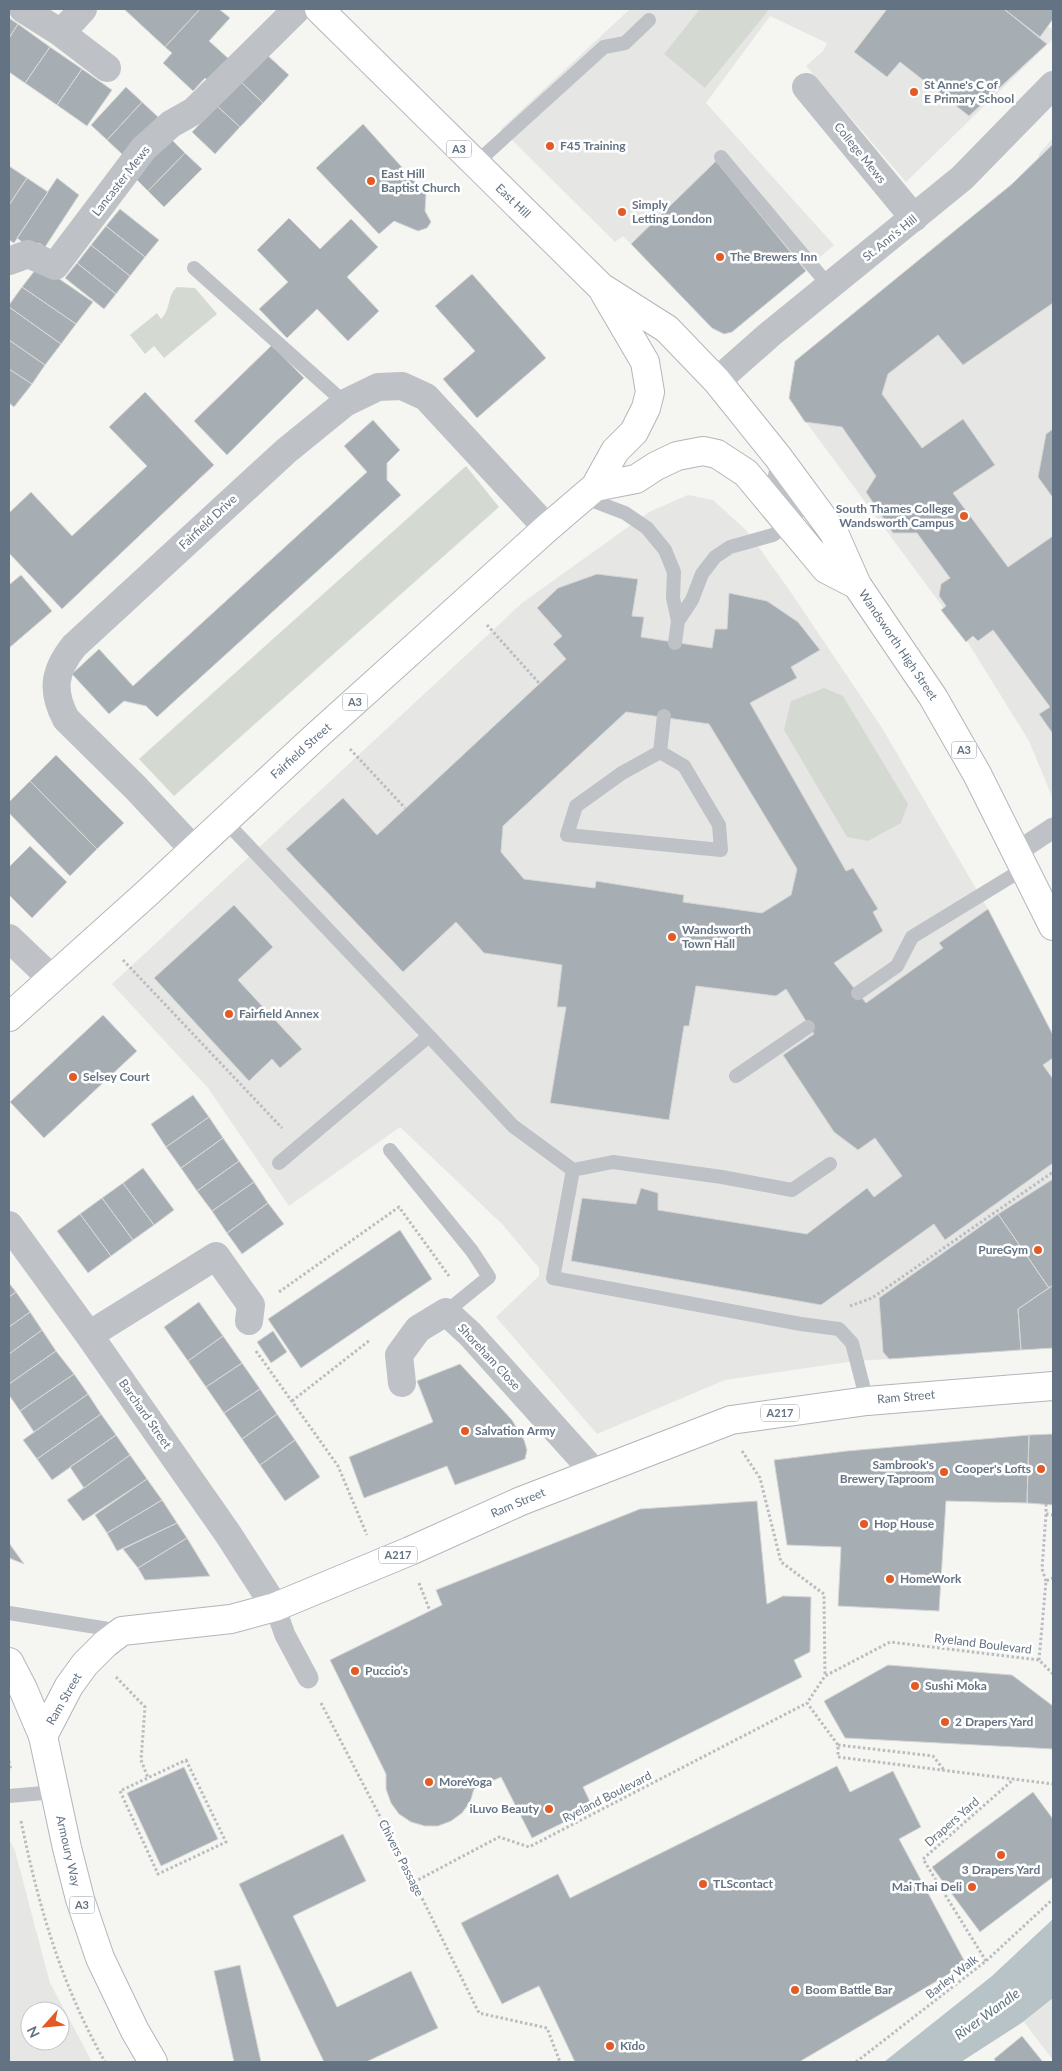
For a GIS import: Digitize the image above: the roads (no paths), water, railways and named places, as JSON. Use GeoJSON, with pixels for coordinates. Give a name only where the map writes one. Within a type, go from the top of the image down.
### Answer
{"type":"FeatureCollection","features":[{"type":"Feature","properties":{"kind":"main road","name":"East Hill"},"geometry":{"type":"LineString","coordinates":[[319,9],[601,287],[667,329],[717,381]]}},
{"type":"Feature","properties":{"kind":"main road","name":"A3"},"geometry":{"type":"LineString","coordinates":[[589,492],[615,451],[634,432],[646,408],[650,392],[645,362],[601,287]]}},
{"type":"Feature","properties":{"kind":"main road","name":"Wandsworth High Street"},"geometry":{"type":"LineString","coordinates":[[717,381],[778,457],[834,532],[857,585],[933,698],[978,774],[1053,926]]}},
{"type":"Feature","properties":{"kind":"main road","name":"A3"},"geometry":{"type":"LineString","coordinates":[[589,492],[636,479],[676,456],[703,451],[717,454],[746,473],[826,569],[857,585]]}},
{"type":"Feature","properties":{"kind":"main road","name":"Fairfield Street"},"geometry":{"type":"LineString","coordinates":[[9,1017],[589,492]]}},
{"type":"Feature","properties":{"kind":"main road","name":"Ram Street"},"geometry":{"type":"LineString","coordinates":[[43,1736],[74,1679],[105,1644],[122,1631],[230,1619],[274,1607],[521,1501],[732,1420],[867,1401],[1053,1386]]}},
{"type":"Feature","properties":{"kind":"main road","name":"Armoury Way"},"geometry":{"type":"LineString","coordinates":[[9,1662],[43,1736],[80,1899],[100,1958],[135,2031],[153,2062]]}},
{"type":"Feature","properties":{"kind":"street"},"geometry":{"type":"LineString","coordinates":[[23,9],[61,33],[106,68]]}},
{"type":"Feature","properties":{"kind":"street"},"geometry":{"type":"LineString","coordinates":[[61,33],[83,9]]}},
{"type":"Feature","properties":{"kind":"street","name":"Lancaster Mews"},"geometry":{"type":"LineString","coordinates":[[9,261],[28,254],[56,266],[144,148],[171,124],[194,111],[297,9]]}},
{"type":"Feature","properties":{"kind":"street","name":"St. Ann's Hill"},"geometry":{"type":"LineString","coordinates":[[717,381],[829,286],[962,178],[1053,85]]}},
{"type":"Feature","properties":{"kind":"street","name":"College Mews"},"geometry":{"type":"LineString","coordinates":[[806,87],[914,218]]}},
{"type":"Feature","properties":{"kind":"street","name":"Fairfield Drive"},"geometry":{"type":"LineString","coordinates":[[194,850],[135,787],[66,719],[55,691],[57,676],[64,658],[74,646],[286,451],[345,403],[378,387],[402,386],[426,397],[547,528]]}},
{"type":"Feature","properties":{"kind":"street"},"geometry":{"type":"LineString","coordinates":[[1021,860],[1053,828]]}},
{"type":"Feature","properties":{"kind":"street"},"geometry":{"type":"LineString","coordinates":[[9,938],[52,979]]}},
{"type":"Feature","properties":{"kind":"street","name":"Barchard Street"},"geometry":{"type":"LineString","coordinates":[[9,1225],[89,1335],[228,1534],[274,1607]]}},
{"type":"Feature","properties":{"kind":"street"},"geometry":{"type":"LineString","coordinates":[[89,1335],[216,1256],[250,1313]]}},
{"type":"Feature","properties":{"kind":"street"},"geometry":{"type":"LineString","coordinates":[[402,1383],[399,1355],[418,1329],[446,1312]]}},
{"type":"Feature","properties":{"kind":"street","name":"Shoreham Close"},"geometry":{"type":"LineString","coordinates":[[446,1312],[470,1334],[594,1472]]}},
{"type":"Feature","properties":{"kind":"street"},"geometry":{"type":"LineString","coordinates":[[274,1607],[285,1635],[308,1678]]}},
{"type":"Feature","properties":{"kind":"lane"},"geometry":{"type":"LineString","coordinates":[[475,164],[604,48],[625,43],[649,20]]}},
{"type":"Feature","properties":{"kind":"lane"},"geometry":{"type":"LineString","coordinates":[[721,157],[829,286]]}},
{"type":"Feature","properties":{"kind":"lane"},"geometry":{"type":"LineString","coordinates":[[194,268],[345,403]]}},
{"type":"Feature","properties":{"kind":"lane"},"geometry":{"type":"LineString","coordinates":[[678,621],[692,600],[702,574],[715,557],[730,547],[766,538],[796,519],[796,509],[775,476],[778,457]]}},
{"type":"Feature","properties":{"kind":"lane"},"geometry":{"type":"LineString","coordinates":[[589,492],[647,528],[665,550],[674,572],[673,598],[678,621],[675,643]]}},
{"type":"Feature","properties":{"kind":"lane"},"geometry":{"type":"LineString","coordinates":[[660,752],[664,716]]}},
{"type":"Feature","properties":{"kind":"lane"},"geometry":{"type":"LineString","coordinates":[[660,752],[684,766],[719,825],[722,850],[566,835],[576,806],[622,774],[660,752]]}},
{"type":"Feature","properties":{"kind":"lane"},"geometry":{"type":"LineString","coordinates":[[225,820],[513,1126],[573,1170],[613,1162],[722,1177],[792,1190],[830,1164]]}},
{"type":"Feature","properties":{"kind":"lane"},"geometry":{"type":"LineString","coordinates":[[858,993],[897,966],[912,937],[1021,860]]}},
{"type":"Feature","properties":{"kind":"lane"},"geometry":{"type":"LineString","coordinates":[[736,1076],[808,1027]]}},
{"type":"Feature","properties":{"kind":"lane"},"geometry":{"type":"LineString","coordinates":[[280,1163],[429,1036]]}},
{"type":"Feature","properties":{"kind":"lane"},"geometry":{"type":"LineString","coordinates":[[390,1150],[472,1251],[489,1277],[446,1312]]}},
{"type":"Feature","properties":{"kind":"lane"},"geometry":{"type":"LineString","coordinates":[[573,1170],[553,1278],[801,1324],[839,1329],[852,1343],[867,1401]]}},
{"type":"Feature","properties":{"kind":"lane"},"geometry":{"type":"LineString","coordinates":[[9,1613],[122,1631]]}},
{"type":"Feature","properties":{"kind":"lane"},"geometry":{"type":"LineString","coordinates":[[12,1795],[55,1792]]}},
{"type":"Feature","properties":{"kind":"water","name":"River Wandle"},"geometry":{"type":"Polygon","coordinates":[[[1053,1919],[1053,1998],[1023,2022],[961,2062],[884,2062],[992,1976],[1053,1919]]]}},
{"type":"Feature","properties":{"kind":"place","name":"St Anne's C of E Primary School"},"geometry":{"type":"Point","coordinates":[914,92]}},
{"type":"Feature","properties":{"kind":"place","name":"F45 Training"},"geometry":{"type":"Point","coordinates":[550,146]}},
{"type":"Feature","properties":{"kind":"place","name":"East Hill Baptist Church"},"geometry":{"type":"Point","coordinates":[371,181]}},
{"type":"Feature","properties":{"kind":"place","name":"Simply Letting London"},"geometry":{"type":"Point","coordinates":[622,212]}},
{"type":"Feature","properties":{"kind":"place","name":"The Brewers Inn"},"geometry":{"type":"Point","coordinates":[720,257]}},
{"type":"Feature","properties":{"kind":"place","name":"South Thames College Wandsworth Campus"},"geometry":{"type":"Point","coordinates":[964,516]}},
{"type":"Feature","properties":{"kind":"place","name":"Wandsworth Town Hall"},"geometry":{"type":"Point","coordinates":[672,937]}},
{"type":"Feature","properties":{"kind":"place","name":"Fairfield Annex"},"geometry":{"type":"Point","coordinates":[229,1014]}},
{"type":"Feature","properties":{"kind":"place","name":"Selsey Court"},"geometry":{"type":"Point","coordinates":[73,1077]}},
{"type":"Feature","properties":{"kind":"place","name":"PureGym"},"geometry":{"type":"Point","coordinates":[1038,1250]}},
{"type":"Feature","properties":{"kind":"place","name":"Salvation Army"},"geometry":{"type":"Point","coordinates":[465,1431]}},
{"type":"Feature","properties":{"kind":"place","name":"Cooper's Lofts"},"geometry":{"type":"Point","coordinates":[1041,1469]}},
{"type":"Feature","properties":{"kind":"place","name":"Sambrook's Brewery Taproom"},"geometry":{"type":"Point","coordinates":[944,1472]}},
{"type":"Feature","properties":{"kind":"place","name":"Hop House"},"geometry":{"type":"Point","coordinates":[864,1524]}},
{"type":"Feature","properties":{"kind":"place","name":"HomeWork"},"geometry":{"type":"Point","coordinates":[890,1579]}},
{"type":"Feature","properties":{"kind":"place","name":"Puccio’s"},"geometry":{"type":"Point","coordinates":[355,1671]}},
{"type":"Feature","properties":{"kind":"place","name":"Sushi Moka"},"geometry":{"type":"Point","coordinates":[915,1686]}},
{"type":"Feature","properties":{"kind":"place","name":"2 Drapers Yard"},"geometry":{"type":"Point","coordinates":[945,1722]}},
{"type":"Feature","properties":{"kind":"place","name":"MoreYoga"},"geometry":{"type":"Point","coordinates":[429,1782]}},
{"type":"Feature","properties":{"kind":"place","name":"iLuvo Beauty"},"geometry":{"type":"Point","coordinates":[549,1809]}},
{"type":"Feature","properties":{"kind":"place","name":"3 Drapers Yard"},"geometry":{"type":"Point","coordinates":[1001,1855]}},
{"type":"Feature","properties":{"kind":"place","name":"TLScontact"},"geometry":{"type":"Point","coordinates":[703,1884]}},
{"type":"Feature","properties":{"kind":"place","name":"Mai Thai Deli"},"geometry":{"type":"Point","coordinates":[972,1887]}},
{"type":"Feature","properties":{"kind":"place","name":"Boom Battle Bar"},"geometry":{"type":"Point","coordinates":[795,1990]}},
{"type":"Feature","properties":{"kind":"place","name":"Kïdo"},"geometry":{"type":"Point","coordinates":[610,2046]}}]}
